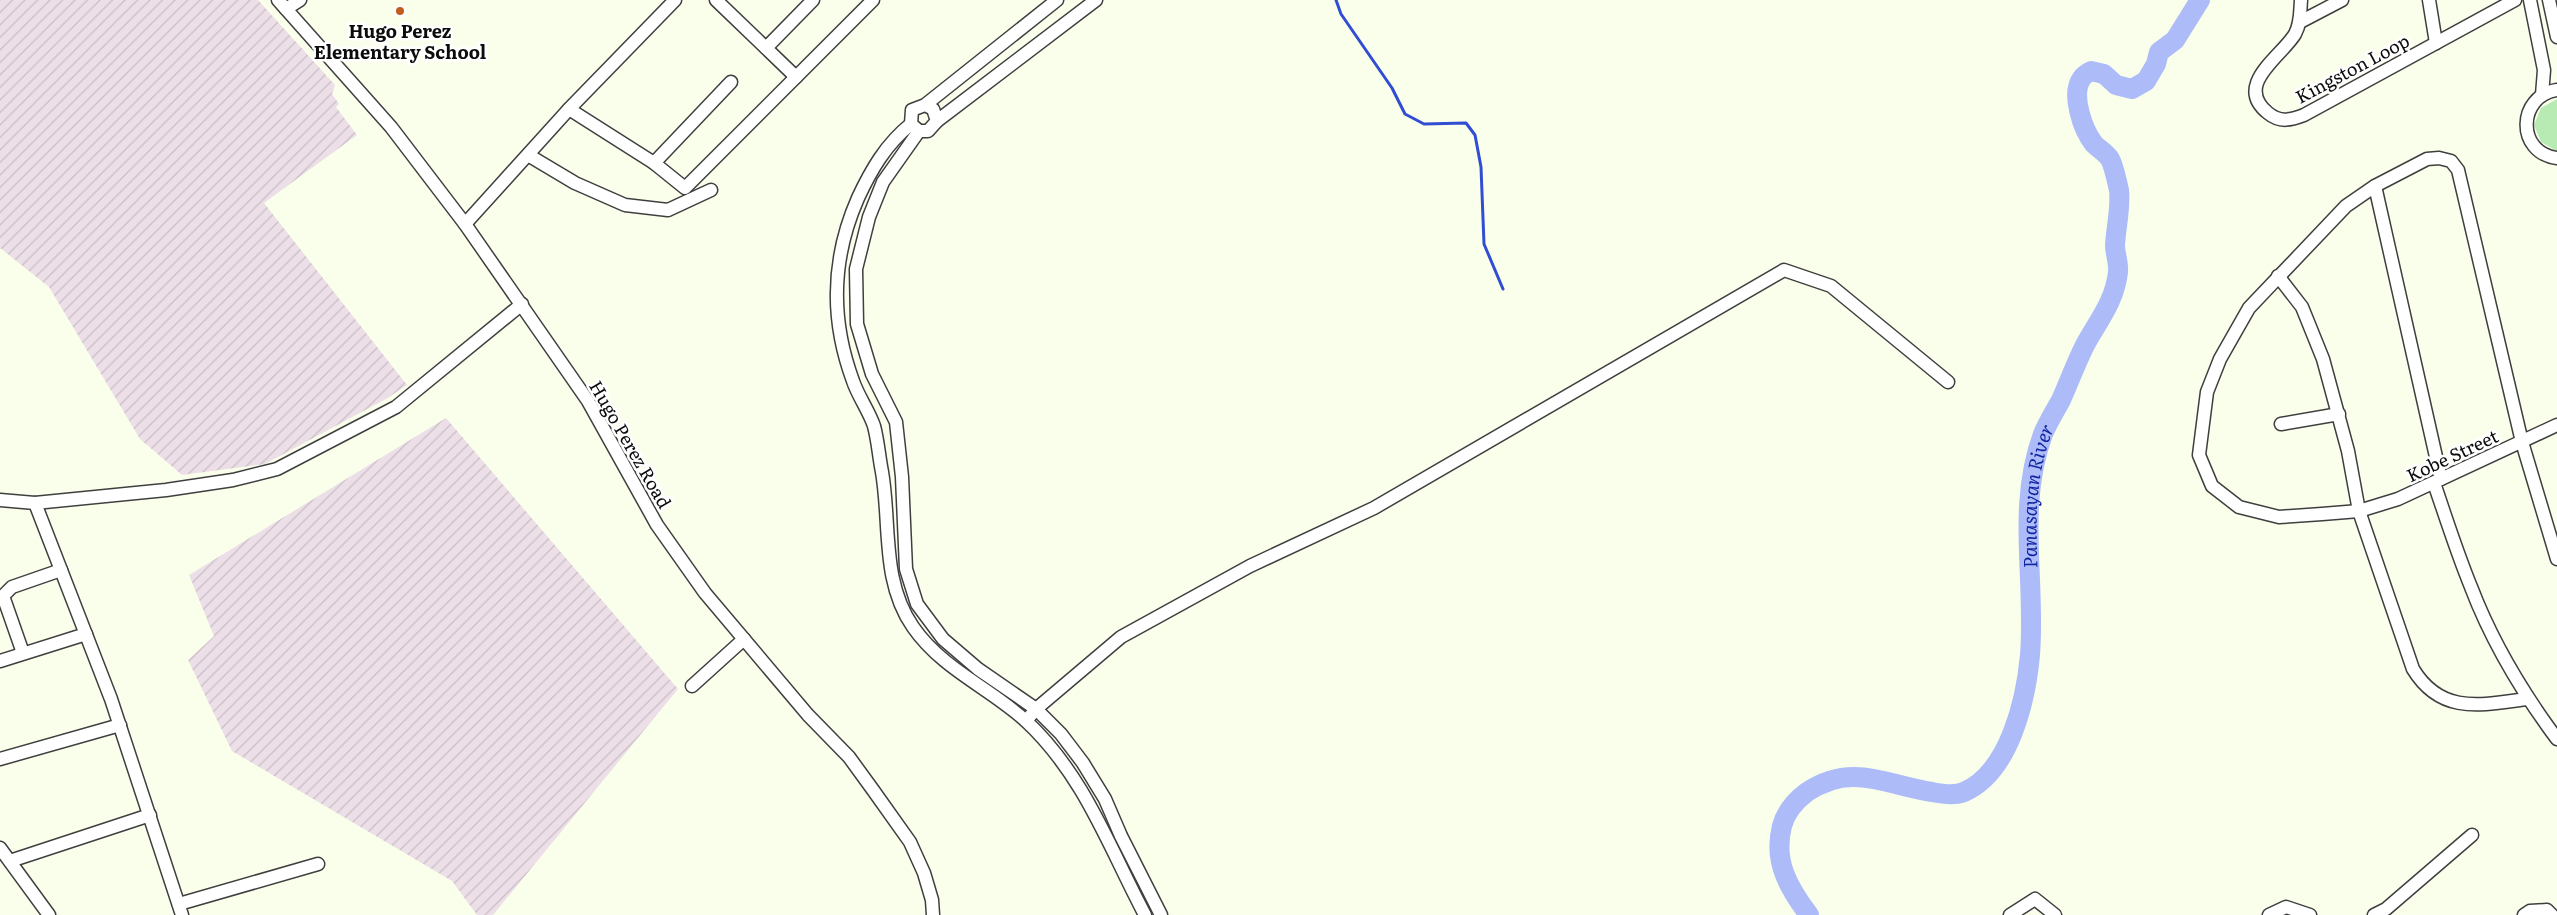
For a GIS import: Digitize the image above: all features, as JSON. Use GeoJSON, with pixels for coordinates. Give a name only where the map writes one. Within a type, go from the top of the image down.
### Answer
{"type":"FeatureCollection","features":[{"type":"Feature","properties":{"kind":"street"},"geometry":{"type":"LineString","coordinates":[[282,4],[300,0]]}},
{"type":"Feature","properties":{"kind":"street"},"geometry":{"type":"LineString","coordinates":[[465,224],[569,110],[675,0]]}},
{"type":"Feature","properties":{"kind":"street"},"geometry":{"type":"LineString","coordinates":[[716,0],[796,77]]}},
{"type":"Feature","properties":{"kind":"street"},"geometry":{"type":"LineString","coordinates":[[766,48],[813,0]]}},
{"type":"Feature","properties":{"kind":"street"},"geometry":{"type":"LineString","coordinates":[[569,110],[654,163],[684,188],[873,0]]}},
{"type":"Feature","properties":{"kind":"street"},"geometry":{"type":"LineString","coordinates":[[1057,0],[925,105],[912,110],[915,128],[883,182],[869,217],[856,269],[858,324],[872,374],[896,422],[902,476],[906,568],[917,604],[943,639],[961,656],[1036,709],[1061,734],[1083,763],[1101,792],[1161,915]]}},
{"type":"Feature","properties":{"kind":"street"},"geometry":{"type":"LineString","coordinates":[[1096,0],[936,121],[928,131],[915,128],[888,146],[869,174],[846,226],[837,265],[838,324],[852,380],[874,426],[884,483],[891,571],[904,611],[913,628],[952,667],[1026,721],[1071,773],[1110,839],[1145,915]]}},
{"type":"Feature","properties":{"kind":"street","name":"Kingston Loop"},"geometry":{"type":"LineString","coordinates":[[2301,0],[2300,22],[2295,34],[2271,60],[2258,81],[2255,95],[2261,106],[2280,120],[2291,120],[2304,115],[2514,0]]}},
{"type":"Feature","properties":{"kind":"street"},"geometry":{"type":"LineString","coordinates":[[2300,22],[2342,0]]}},
{"type":"Feature","properties":{"kind":"street"},"geometry":{"type":"LineString","coordinates":[[2429,0],[2436,43]]}},
{"type":"Feature","properties":{"kind":"street"},"geometry":{"type":"LineString","coordinates":[[2530,0],[2544,70],[2542,95]]}},
{"type":"Feature","properties":{"kind":"street"},"geometry":{"type":"LineString","coordinates":[[2549,0],[2557,37]]}},
{"type":"Feature","properties":{"kind":"street","name":"Hugo Perez Road"},"geometry":{"type":"LineString","coordinates":[[282,4],[391,127],[465,224],[588,401],[657,524],[705,594],[808,715],[850,757],[910,842],[924,873],[932,900],[933,915]]}},
{"type":"Feature","properties":{"kind":"street"},"geometry":{"type":"LineString","coordinates":[[654,163],[731,82]]}},
{"type":"Feature","properties":{"kind":"street"},"geometry":{"type":"LineString","coordinates":[[2555,160],[2534,147],[2526,129],[2529,110],[2542,95],[2557,90]]}},
{"type":"Feature","properties":{"kind":"street"},"geometry":{"type":"LineString","coordinates":[[925,105],[933,109],[936,121]]}},
{"type":"Feature","properties":{"kind":"street"},"geometry":{"type":"LineString","coordinates":[[528,155],[575,183],[625,205],[668,210],[711,190]]}},
{"type":"Feature","properties":{"kind":"street","name":"Kobe Street"},"geometry":{"type":"LineString","coordinates":[[2557,424],[2522,442],[2398,499],[2359,511],[2279,517],[2239,507],[2212,486],[2199,455],[2207,392],[2220,359],[2248,308],[2346,206],[2375,186],[2427,159],[2439,158],[2451,161],[2458,170],[2522,442],[2557,559]]}},
{"type":"Feature","properties":{"kind":"street"},"geometry":{"type":"LineString","coordinates":[[2375,186],[2438,481],[2471,588],[2496,642],[2527,699],[2557,739]]}},
{"type":"Feature","properties":{"kind":"street"},"geometry":{"type":"LineString","coordinates":[[1026,721],[1036,709],[1121,637],[1250,566],[1374,508],[1784,270],[1831,286],[1948,382]]}},
{"type":"Feature","properties":{"kind":"street"},"geometry":{"type":"LineString","coordinates":[[2278,276],[2302,307],[2323,359],[2339,414],[2359,511],[2406,652],[2421,683],[2433,694],[2448,702],[2480,705],[2527,699]]}},
{"type":"Feature","properties":{"kind":"street"},"geometry":{"type":"LineString","coordinates":[[0,500],[35,503],[166,490],[233,480],[276,469],[396,407],[522,304]]}},
{"type":"Feature","properties":{"kind":"street"},"geometry":{"type":"LineString","coordinates":[[2281,424],[2339,414]]}},
{"type":"Feature","properties":{"kind":"street"},"geometry":{"type":"LineString","coordinates":[[35,503],[120,725],[181,910],[318,864]]}},
{"type":"Feature","properties":{"kind":"street"},"geometry":{"type":"LineString","coordinates":[[23,653],[3,596],[12,587],[61,570]]}},
{"type":"Feature","properties":{"kind":"street"},"geometry":{"type":"LineString","coordinates":[[904,611],[917,604]]}},
{"type":"Feature","properties":{"kind":"street"},"geometry":{"type":"LineString","coordinates":[[0,661],[86,634]]}},
{"type":"Feature","properties":{"kind":"street"},"geometry":{"type":"LineString","coordinates":[[692,686],[744,639]]}},
{"type":"Feature","properties":{"kind":"street"},"geometry":{"type":"LineString","coordinates":[[0,759],[120,725]]}},
{"type":"Feature","properties":{"kind":"street"},"geometry":{"type":"LineString","coordinates":[[10,861],[150,815]]}},
{"type":"Feature","properties":{"kind":"street"},"geometry":{"type":"LineString","coordinates":[[2374,915],[2390,912],[2472,835]]}},
{"type":"Feature","properties":{"kind":"street"},"geometry":{"type":"LineString","coordinates":[[0,848],[49,915]]}},
{"type":"Feature","properties":{"kind":"street"},"geometry":{"type":"LineString","coordinates":[[2010,915],[2035,899],[2055,915]]}},
{"type":"Feature","properties":{"kind":"street"},"geometry":{"type":"LineString","coordinates":[[2269,915],[2286,907],[2310,915]]}},
{"type":"Feature","properties":{"kind":"street"},"geometry":{"type":"LineString","coordinates":[[2524,915],[2530,911],[2547,910],[2552,915]]}},
{"type":"Feature","properties":{"kind":"shaded area"},"geometry":{"type":"Polygon","coordinates":[[[0,0],[258,0],[335,85],[332,94],[339,104],[336,107],[357,135],[264,203],[407,385],[386,399],[265,464],[182,475],[140,439],[49,287],[0,248],[0,0]]]}},
{"type":"Feature","properties":{"kind":"shaded area"},"geometry":{"type":"Polygon","coordinates":[[[446,418],[678,689],[493,915],[477,915],[452,881],[232,751],[188,660],[214,636],[189,575],[446,418]]]}},
{"type":"Feature","properties":{"kind":"green space"},"geometry":{"type":"Polygon","coordinates":[[[2557,99],[2557,151],[2541,142],[2534,125],[2541,108],[2557,99]]]}},
{"type":"Feature","properties":{"kind":"waterway"},"geometry":{"type":"LineString","coordinates":[[1336,0],[1341,14],[1392,88],[1405,114],[1424,124],[1466,123],[1475,135],[1481,167],[1484,244],[1503,289]]}},
{"type":"Feature","properties":{"kind":"waterway","name":"Panasayan River"},"geometry":{"type":"LineString","coordinates":[[1809,915],[1789,884],[1784,873],[1779,851],[1782,826],[1789,811],[1799,799],[1823,783],[1839,778],[1854,777],[1869,778],[1940,793],[1953,794],[1964,792],[1980,782],[1993,768],[2013,732],[2024,692],[2030,655],[2029,516],[2030,489],[2035,461],[2043,434],[2061,400],[2085,345],[2110,302],[2118,272],[2115,245],[2119,211],[2119,190],[2110,159],[2094,144],[2082,121],[2077,93],[2079,85],[2083,77],[2091,71],[2104,74],[2116,85],[2132,89],[2146,81],[2156,64],[2159,52],[2175,40],[2200,0]]}},
{"type":"Feature","properties":{"kind":"place","name":"Hugo Perez Elementary School"},"geometry":{"type":"Point","coordinates":[400,11]}}]}
